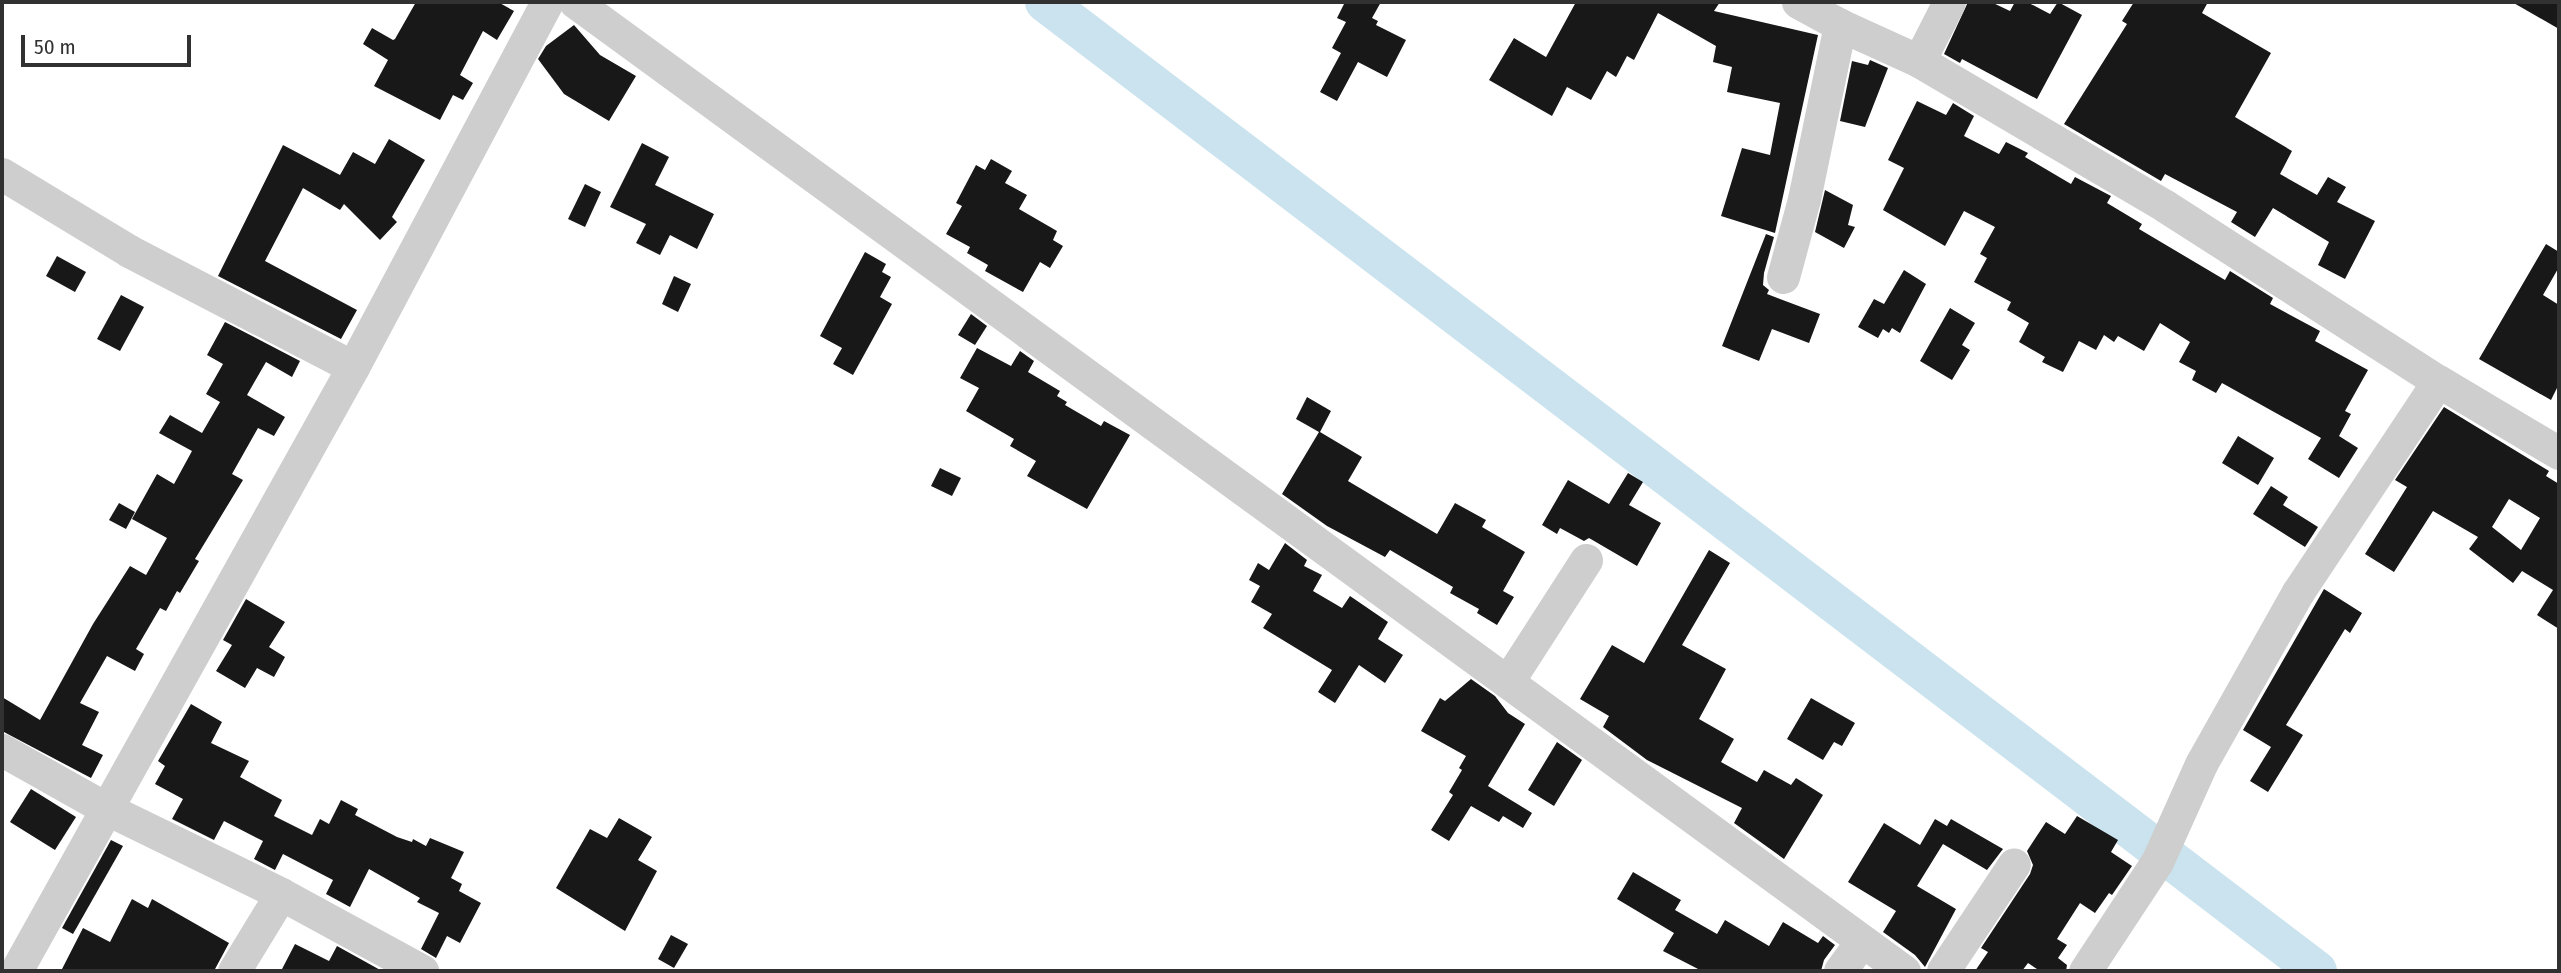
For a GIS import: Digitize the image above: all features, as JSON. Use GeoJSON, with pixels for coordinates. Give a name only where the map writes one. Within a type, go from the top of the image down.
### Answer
{"type":"FeatureCollection","features":[{"type":"Feature","properties":{"kind":"street"},"geometry":{"type":"LineString","coordinates":[[16,971],[353,367],[547,2]]}},
{"type":"Feature","properties":{"kind":"street"},"geometry":{"type":"LineString","coordinates":[[575,2],[1904,971]]}},
{"type":"Feature","properties":{"kind":"street"},"geometry":{"type":"LineString","coordinates":[[1798,2],[1840,26],[1919,61],[2165,206],[2438,381],[2559,453]]}},
{"type":"Feature","properties":{"kind":"street"},"geometry":{"type":"LineString","coordinates":[[1919,61],[1949,2]]}},
{"type":"Feature","properties":{"kind":"street"},"geometry":{"type":"LineString","coordinates":[[1783,277],[1804,199],[1840,26]]}},
{"type":"Feature","properties":{"kind":"street"},"geometry":{"type":"LineString","coordinates":[[2,174],[129,251],[353,367]]}},
{"type":"Feature","properties":{"kind":"street"},"geometry":{"type":"LineString","coordinates":[[2085,971],[2157,862],[2226,714],[2298,592],[2438,381]]}},
{"type":"Feature","properties":{"kind":"street"},"geometry":{"type":"LineString","coordinates":[[1508,681],[1586,560]]}},
{"type":"Feature","properties":{"kind":"street"},"geometry":{"type":"LineString","coordinates":[[2,750],[105,808],[281,894],[422,971]]}},
{"type":"Feature","properties":{"kind":"street"},"geometry":{"type":"LineString","coordinates":[[1944,971],[2014,864]]}},
{"type":"Feature","properties":{"kind":"street"},"geometry":{"type":"LineString","coordinates":[[234,971],[281,894]]}},
{"type":"Feature","properties":{"kind":"street"},"geometry":{"type":"LineString","coordinates":[[1840,971],[1861,942]]}},
{"type":"Feature","properties":{"kind":"building"},"geometry":{"type":"Polygon","coordinates":[[[416,2],[498,2],[514,11],[497,40],[483,31],[460,75],[473,83],[463,100],[453,95],[440,120],[374,86],[388,60],[363,44],[372,28],[395,39],[416,2]]]}},
{"type":"Feature","properties":{"kind":"building"},"geometry":{"type":"Polygon","coordinates":[[[1345,2],[1381,2],[1372,18],[1378,21],[1376,25],[1406,40],[1387,77],[1358,62],[1337,101],[1320,92],[1341,53],[1332,48],[1346,22],[1337,18],[1345,2]]]}},
{"type":"Feature","properties":{"kind":"building"},"geometry":{"type":"Polygon","coordinates":[[[1576,2],[1720,2],[1714,11],[1818,35],[1775,233],[1721,216],[1742,148],[1770,155],[1780,103],[1727,92],[1732,67],[1713,62],[1716,46],[1658,13],[1634,60],[1627,56],[1616,77],[1607,71],[1591,100],[1567,87],[1552,116],[1489,80],[1514,38],[1546,57],[1576,2]]]}},
{"type":"Feature","properties":{"kind":"building"},"geometry":{"type":"Polygon","coordinates":[[[1968,2],[1991,2],[2010,11],[2015,2],[2027,2],[2050,14],[2058,2],[2082,15],[2037,99],[1962,59],[1960,63],[1944,54],[1968,2]]]}},
{"type":"Feature","properties":{"kind":"building"},"geometry":{"type":"Polygon","coordinates":[[[2134,2],[2208,2],[2202,13],[2271,53],[2235,117],[2292,151],[2280,174],[2317,195],[2328,177],[2346,187],[2337,202],[2375,221],[2345,279],[2318,265],[2329,242],[2273,208],[2255,237],[2231,222],[2237,212],[2165,174],[2161,181],[2064,124],[2127,24],[2122,21],[2134,2]]]}},
{"type":"Feature","properties":{"kind":"building"},"geometry":{"type":"Polygon","coordinates":[[[2512,2],[2559,2],[2559,29],[2512,2]]]}},
{"type":"Feature","properties":{"kind":"building"},"geometry":{"type":"Polygon","coordinates":[[[574,25],[600,55],[636,76],[609,121],[564,94],[538,59],[546,46],[574,25]]]}},
{"type":"Feature","properties":{"kind":"building"},"geometry":{"type":"Polygon","coordinates":[[[1870,60],[1888,68],[1865,127],[1840,121],[1852,61],[1868,65],[1870,60]]]}},
{"type":"Feature","properties":{"kind":"building"},"geometry":{"type":"Polygon","coordinates":[[[1917,101],[1946,115],[1953,103],[1974,116],[1964,136],[1999,154],[2006,142],[2028,153],[2025,157],[2071,184],[2075,177],[2111,196],[2107,203],[2142,224],[2139,229],[2225,280],[2230,271],[2273,298],[2270,304],[2320,331],[2315,341],[2368,370],[2345,411],[2351,414],[2339,436],[2358,448],[2339,478],[2308,459],[2321,438],[2222,383],[2216,393],[2192,380],[2196,371],[2179,362],[2190,342],[2160,323],[2144,351],[2118,336],[2114,342],[2104,335],[2096,350],[2079,341],[2063,372],[2042,362],[2045,357],[2019,342],[2029,323],[2007,310],[2011,302],[1974,282],[1987,258],[1980,254],[1995,227],[1964,211],[1945,246],[1883,210],[1904,168],[1888,160],[1917,101]]]}},
{"type":"Feature","properties":{"kind":"building"},"geometry":{"type":"Polygon","coordinates":[[[389,139],[425,160],[392,217],[397,222],[380,240],[344,204],[340,210],[303,188],[265,261],[357,310],[341,339],[218,276],[283,145],[340,175],[353,152],[375,164],[389,139]]]}},
{"type":"Feature","properties":{"kind":"building"},"geometry":{"type":"Polygon","coordinates":[[[642,143],[669,157],[655,185],[714,214],[697,249],[670,235],[660,255],[636,243],[646,224],[610,207],[642,143]]]}},
{"type":"Feature","properties":{"kind":"building"},"geometry":{"type":"Polygon","coordinates":[[[991,159],[1012,171],[1005,183],[1027,195],[1019,209],[1057,231],[1053,240],[1063,246],[1050,268],[1040,262],[1023,292],[985,271],[988,265],[967,253],[970,247],[946,234],[962,206],[956,203],[976,165],[985,170],[991,159]]]}},
{"type":"Feature","properties":{"kind":"building"},"geometry":{"type":"Polygon","coordinates":[[[585,184],[601,192],[585,227],[568,219],[585,184]]]}},
{"type":"Feature","properties":{"kind":"building"},"geometry":{"type":"Polygon","coordinates":[[[1825,190],[1853,205],[1848,225],[1855,227],[1844,248],[1815,232],[1825,190]]]}},
{"type":"Feature","properties":{"kind":"building"},"geometry":{"type":"Polygon","coordinates":[[[1766,234],[1774,237],[1764,273],[1763,285],[1769,290],[1767,294],[1820,314],[1809,343],[1772,329],[1759,361],[1722,346],[1766,234]]]}},
{"type":"Feature","properties":{"kind":"building"},"geometry":{"type":"Polygon","coordinates":[[[2546,244],[2559,252],[2559,267],[2543,295],[2559,305],[2559,384],[2551,400],[2479,359],[2546,244]]]}},
{"type":"Feature","properties":{"kind":"building"},"geometry":{"type":"Polygon","coordinates":[[[865,252],[886,264],[882,272],[891,277],[880,297],[892,304],[853,375],[833,364],[842,348],[820,336],[865,252]]]}},
{"type":"Feature","properties":{"kind":"building"},"geometry":{"type":"Polygon","coordinates":[[[57,256],[86,272],[75,292],[46,276],[57,256]]]}},
{"type":"Feature","properties":{"kind":"building"},"geometry":{"type":"Polygon","coordinates":[[[1904,270],[1926,284],[1900,333],[1892,328],[1889,333],[1883,329],[1878,338],[1858,327],[1874,299],[1884,304],[1904,270]]]}},
{"type":"Feature","properties":{"kind":"building"},"geometry":{"type":"Polygon","coordinates":[[[674,276],[691,284],[678,312],[662,304],[674,276]]]}},
{"type":"Feature","properties":{"kind":"building"},"geometry":{"type":"Polygon","coordinates":[[[121,295],[144,307],[120,351],[97,339],[121,295]]]}},
{"type":"Feature","properties":{"kind":"building"},"geometry":{"type":"Polygon","coordinates":[[[1950,308],[1975,323],[1962,345],[1970,350],[1952,380],[1920,361],[1950,308]]]}},
{"type":"Feature","properties":{"kind":"building"},"geometry":{"type":"Polygon","coordinates":[[[971,314],[987,326],[975,345],[958,335],[971,314]]]}},
{"type":"Feature","properties":{"kind":"building"},"geometry":{"type":"Polygon","coordinates":[[[225,322],[300,361],[292,377],[266,362],[247,395],[285,417],[274,436],[258,428],[232,474],[243,480],[195,559],[199,561],[180,593],[177,591],[166,611],[160,608],[136,649],[144,654],[135,671],[107,656],[80,703],[99,712],[82,745],[103,755],[91,778],[2,731],[2,697],[40,720],[93,624],[130,566],[146,575],[167,538],[132,519],[157,474],[174,484],[192,451],[159,433],[170,415],[202,433],[220,402],[206,394],[223,364],[207,355],[225,322]]]}},
{"type":"Feature","properties":{"kind":"building"},"geometry":{"type":"Polygon","coordinates":[[[977,348],[1011,366],[1020,351],[1034,361],[1028,372],[1060,391],[1057,396],[1067,402],[1065,405],[1101,426],[1104,421],[1130,435],[1087,509],[1027,476],[1036,461],[1010,446],[1014,439],[966,411],[979,388],[960,378],[977,348]]]}},
{"type":"Feature","properties":{"kind":"building"},"geometry":{"type":"Polygon","coordinates":[[[1307,397],[1331,411],[1320,432],[1362,457],[1348,481],[1437,534],[1455,503],[1486,520],[1482,527],[1525,552],[1503,591],[1514,597],[1497,625],[1477,613],[1479,609],[1450,593],[1453,587],[1390,550],[1385,557],[1327,526],[1282,494],[1319,432],[1296,419],[1307,397]]]}},
{"type":"Feature","properties":{"kind":"building"},"geometry":{"type":"Polygon","coordinates":[[[2444,407],[2549,471],[2546,476],[2559,484],[2559,629],[2537,615],[2553,590],[2522,571],[2513,583],[2469,549],[2478,537],[2433,511],[2394,572],[2365,554],[2407,487],[2395,480],[2444,407]],[[2509,499],[2492,527],[2521,550],[2540,518],[2509,499]]]}},
{"type":"Feature","properties":{"kind":"building"},"geometry":{"type":"Polygon","coordinates":[[[2238,436],[2274,458],[2258,485],[2222,463],[2238,436]]]}},
{"type":"Feature","properties":{"kind":"building"},"geometry":{"type":"Polygon","coordinates":[[[940,468],[961,478],[952,496],[931,486],[940,468]]]}},
{"type":"Feature","properties":{"kind":"building"},"geometry":{"type":"Polygon","coordinates":[[[1628,473],[1643,482],[1629,505],[1661,523],[1637,566],[1589,538],[1584,541],[1560,528],[1557,534],[1542,525],[1568,480],[1609,504],[1628,473]]]}},
{"type":"Feature","properties":{"kind":"building"},"geometry":{"type":"Polygon","coordinates":[[[2271,486],[2288,497],[2283,505],[2318,527],[2305,547],[2253,514],[2271,486]]]}},
{"type":"Feature","properties":{"kind":"building"},"geometry":{"type":"Polygon","coordinates":[[[119,503],[135,512],[126,529],[109,520],[119,503]]]}},
{"type":"Feature","properties":{"kind":"building"},"geometry":{"type":"Polygon","coordinates":[[[1285,543],[1307,560],[1304,566],[1322,575],[1313,591],[1342,608],[1350,596],[1388,622],[1378,639],[1403,655],[1385,683],[1359,665],[1335,703],[1318,692],[1332,670],[1263,628],[1272,614],[1251,602],[1260,586],[1249,580],[1258,563],[1269,570],[1285,543]]]}},
{"type":"Feature","properties":{"kind":"building"},"geometry":{"type":"Polygon","coordinates":[[[1709,550],[1730,563],[1682,645],[1726,669],[1699,719],[1734,739],[1721,762],[1757,782],[1764,770],[1791,785],[1796,778],[1823,795],[1784,859],[1734,823],[1742,808],[1647,760],[1603,727],[1609,716],[1580,699],[1612,645],[1644,663],[1709,550]]]}},
{"type":"Feature","properties":{"kind":"building"},"geometry":{"type":"Polygon","coordinates":[[[2324,589],[2362,613],[2350,633],[2345,629],[2286,725],[2303,735],[2268,792],[2250,781],[2271,747],[2243,730],[2324,589]]]}},
{"type":"Feature","properties":{"kind":"building"},"geometry":{"type":"Polygon","coordinates":[[[246,599],[285,622],[269,647],[285,657],[274,677],[257,668],[245,688],[216,671],[232,645],[223,640],[246,599]]]}},
{"type":"Feature","properties":{"kind":"building"},"geometry":{"type":"Polygon","coordinates":[[[1471,679],[1495,696],[1508,713],[1525,724],[1488,786],[1532,813],[1523,828],[1503,816],[1499,822],[1471,806],[1449,841],[1431,830],[1453,795],[1449,792],[1462,770],[1459,768],[1466,756],[1421,731],[1440,698],[1445,701],[1471,679]]]}},
{"type":"Feature","properties":{"kind":"building"},"geometry":{"type":"Polygon","coordinates":[[[1811,698],[1855,723],[1842,746],[1834,742],[1823,760],[1787,739],[1811,698]]]}},
{"type":"Feature","properties":{"kind":"building"},"geometry":{"type":"Polygon","coordinates":[[[191,704],[222,722],[211,743],[249,761],[240,777],[282,800],[274,816],[312,835],[320,819],[329,824],[341,800],[358,809],[355,815],[397,837],[412,842],[413,839],[426,846],[430,838],[464,852],[451,878],[462,884],[459,891],[481,903],[460,943],[447,936],[436,958],[421,949],[439,913],[417,902],[420,898],[369,869],[350,907],[326,894],[333,880],[283,854],[275,870],[254,859],[263,841],[224,821],[214,840],[172,819],[183,799],[155,784],[165,766],[158,761],[191,704]]]}},
{"type":"Feature","properties":{"kind":"building"},"geometry":{"type":"Polygon","coordinates":[[[1557,742],[1582,760],[1554,806],[1528,790],[1557,742]]]}},
{"type":"Feature","properties":{"kind":"building"},"geometry":{"type":"Polygon","coordinates":[[[31,789],[76,817],[55,850],[10,822],[31,789]]]}},
{"type":"Feature","properties":{"kind":"building"},"geometry":{"type":"Polygon","coordinates":[[[2077,816],[2118,840],[2111,852],[2132,866],[2112,895],[2109,893],[2095,913],[2080,903],[2057,939],[2067,945],[2058,958],[2067,965],[2066,971],[2040,971],[2028,963],[2022,971],[1975,971],[1988,952],[1981,948],[2030,874],[2033,865],[2027,851],[2046,822],[2065,834],[2077,816]]]}},
{"type":"Feature","properties":{"kind":"building"},"geometry":{"type":"Polygon","coordinates":[[[619,818],[652,837],[638,860],[657,871],[625,931],[556,888],[590,829],[607,838],[619,818]]]}},
{"type":"Feature","properties":{"kind":"building"},"geometry":{"type":"Polygon","coordinates":[[[1935,819],[1947,826],[1951,819],[2003,849],[1987,870],[1943,844],[1917,886],[1956,909],[1925,967],[1915,955],[1883,932],[1896,911],[1848,882],[1884,823],[1920,845],[1935,819]]]}},
{"type":"Feature","properties":{"kind":"building"},"geometry":{"type":"Polygon","coordinates":[[[111,840],[123,846],[73,934],[62,928],[111,840]]]}},
{"type":"Feature","properties":{"kind":"building"},"geometry":{"type":"Polygon","coordinates":[[[1633,872],[1681,900],[1675,910],[1717,934],[1725,920],[1769,946],[1783,922],[1818,943],[1823,936],[1835,945],[1824,960],[1821,971],[1702,971],[1663,951],[1674,933],[1617,899],[1633,872]]]}},
{"type":"Feature","properties":{"kind":"building"},"geometry":{"type":"Polygon","coordinates":[[[132,899],[148,908],[152,899],[229,943],[214,971],[61,971],[83,928],[110,942],[132,899]]]}},
{"type":"Feature","properties":{"kind":"building"},"geometry":{"type":"Polygon","coordinates":[[[671,935],[688,944],[674,968],[658,959],[671,935]]]}},
{"type":"Feature","properties":{"kind":"building"},"geometry":{"type":"Polygon","coordinates":[[[295,944],[329,961],[337,946],[382,971],[281,971],[295,944]]]}},
{"type":"Feature","properties":{"kind":"waterway"},"geometry":{"type":"LineString","coordinates":[[1045,2],[2317,971]]}}]}
